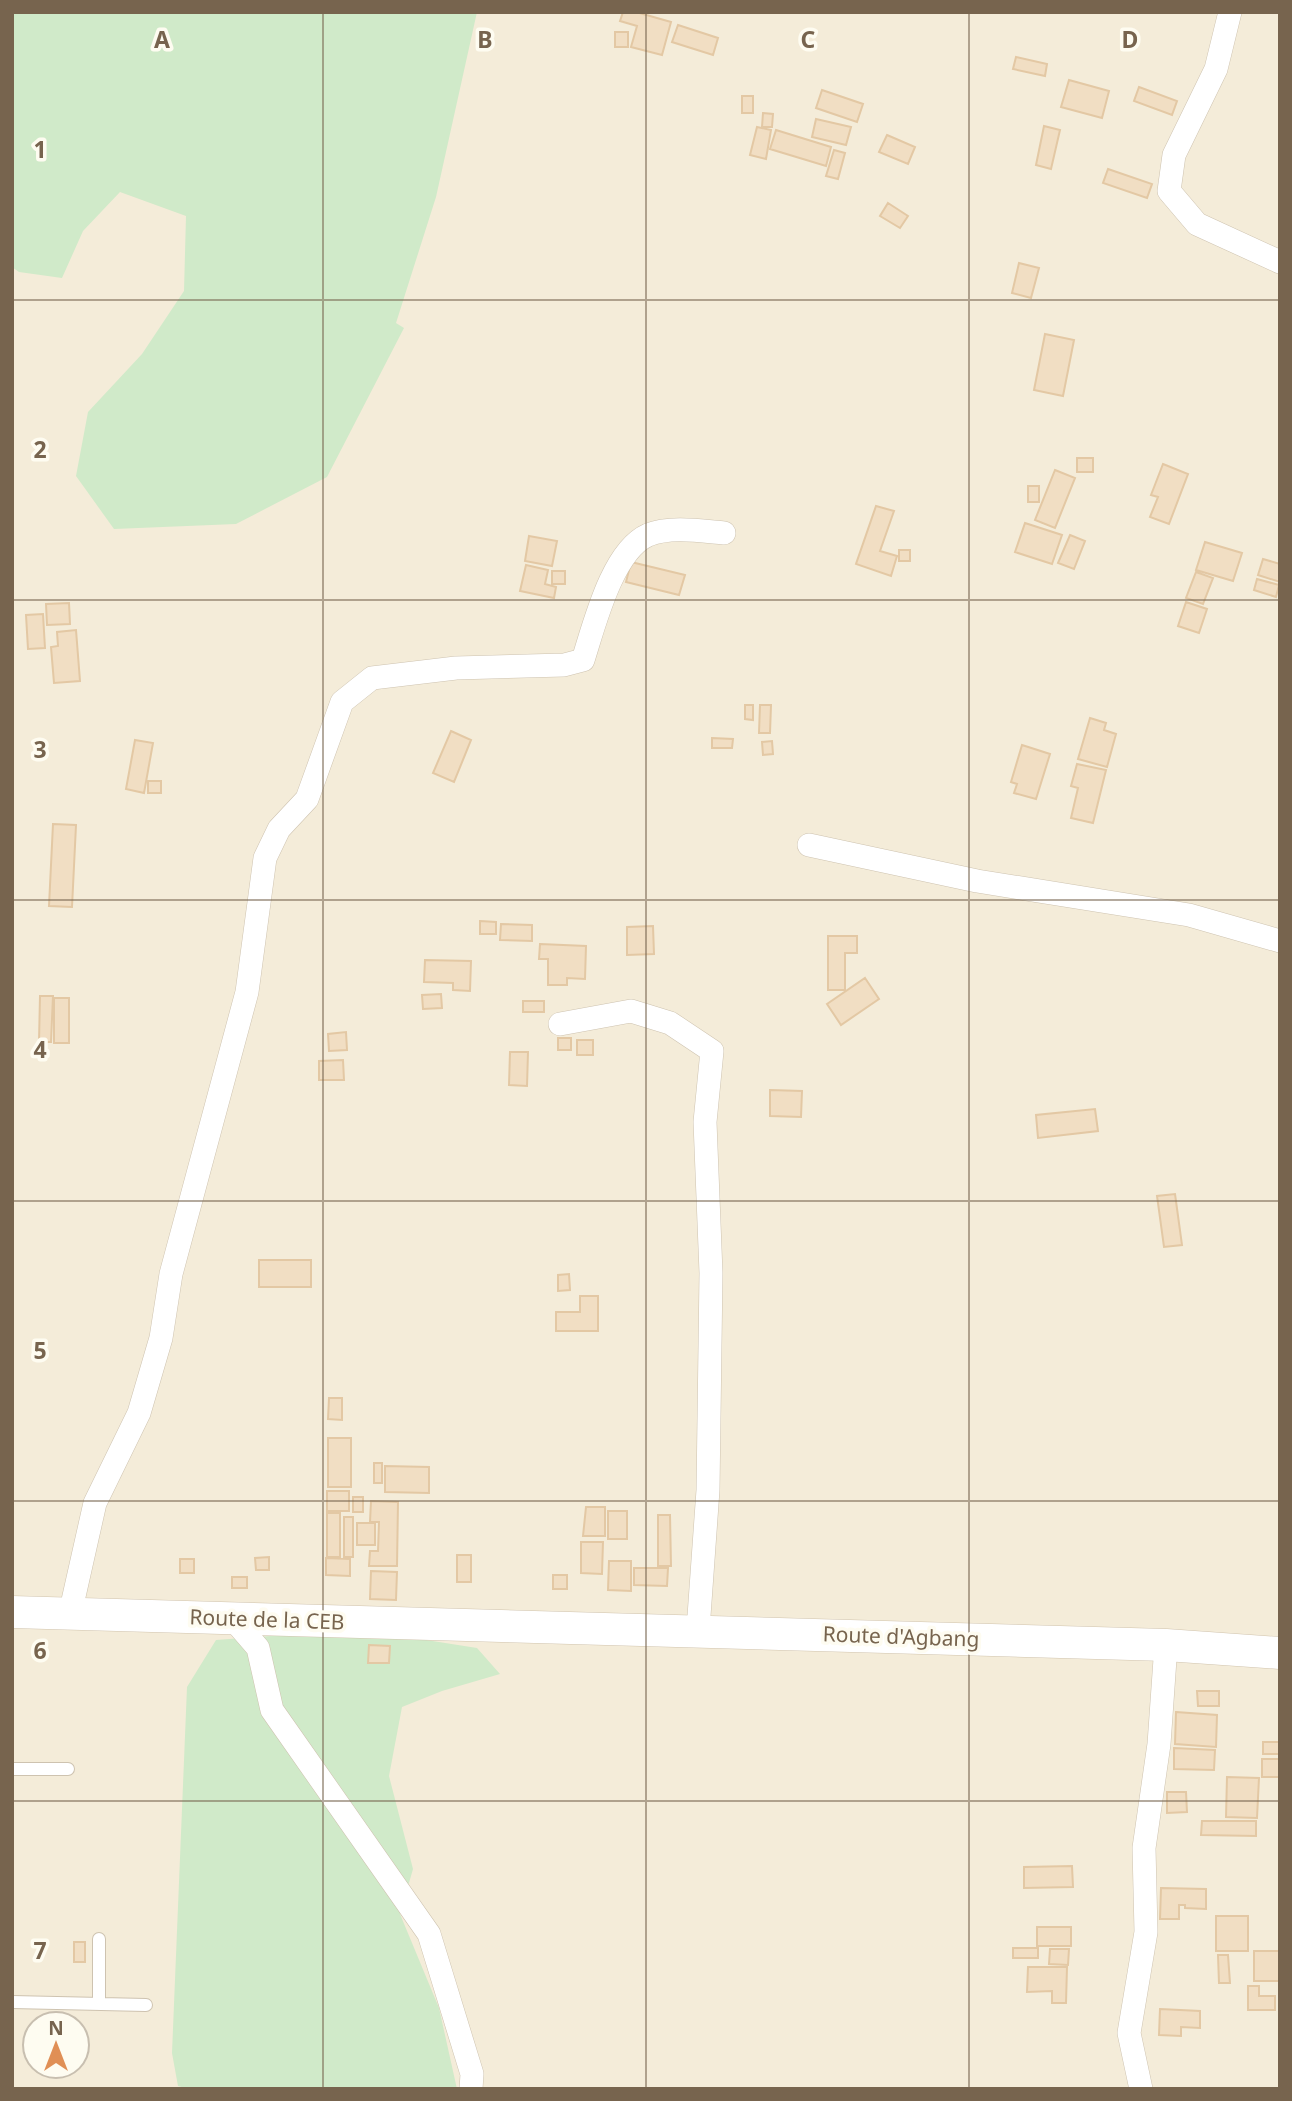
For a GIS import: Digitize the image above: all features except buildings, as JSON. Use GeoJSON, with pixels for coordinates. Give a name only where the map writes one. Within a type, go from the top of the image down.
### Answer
{"type":"FeatureCollection","features":[{"type":"Feature","properties":{"kind":"main road","name":"Route de la CEB"},"geometry":{"type":"LineString","coordinates":[[12,1612],[522,1626]]}},
{"type":"Feature","properties":{"kind":"main road","name":"Route d'Agbang"},"geometry":{"type":"LineString","coordinates":[[522,1626],[1166,1644],[1280,1653]]}},
{"type":"Feature","properties":{"kind":"street"},"geometry":{"type":"LineString","coordinates":[[1230,12],[1216,69],[1174,155],[1169,191],[1198,224],[1280,262]]}},
{"type":"Feature","properties":{"kind":"street"},"geometry":{"type":"LineString","coordinates":[[70,1614],[95,1503],[139,1413],[161,1338],[172,1274],[247,992],[265,858],[279,829],[307,799],[342,702],[372,678],[456,668],[564,664],[583,660],[605,593],[625,556],[647,536],[689,530],[724,533]]}},
{"type":"Feature","properties":{"kind":"street"},"geometry":{"type":"LineString","coordinates":[[809,845],[977,881],[1189,915],[1280,940]]}},
{"type":"Feature","properties":{"kind":"street"},"geometry":{"type":"LineString","coordinates":[[560,1024],[631,1011],[670,1023],[712,1051],[705,1122],[711,1273],[708,1490],[698,1630]]}},
{"type":"Feature","properties":{"kind":"street"},"geometry":{"type":"LineString","coordinates":[[233,1619],[258,1648],[272,1710],[429,1934],[478,2084]]}},
{"type":"Feature","properties":{"kind":"street"},"geometry":{"type":"LineString","coordinates":[[1141,2089],[1129,2034],[1146,1932],[1144,1848],[1159,1744],[1166,1644]]}},
{"type":"Feature","properties":{"kind":"lane"},"geometry":{"type":"LineString","coordinates":[[12,1769],[68,1769]]}},
{"type":"Feature","properties":{"kind":"lane"},"geometry":{"type":"LineString","coordinates":[[99,1939],[99,2004]]}},
{"type":"Feature","properties":{"kind":"lane"},"geometry":{"type":"LineString","coordinates":[[12,2002],[146,2006]]}},
{"type":"Feature","properties":{"kind":"shaded area"},"geometry":{"type":"Polygon","coordinates":[[[12,12],[1280,12],[1280,2089],[12,2089],[12,12]]]}},
{"type":"Feature","properties":{"kind":"green space"},"geometry":{"type":"Polygon","coordinates":[[[12,12],[477,12],[436,197],[396,323],[404,328],[327,477],[236,524],[114,529],[76,476],[88,412],[142,354],[184,291],[186,216],[120,192],[83,231],[62,278],[19,272],[12,267],[12,12]]]}},
{"type":"Feature","properties":{"kind":"green space"},"geometry":{"type":"Polygon","coordinates":[[[298,1634],[388,1634],[477,1648],[500,1674],[442,1691],[402,1707],[389,1776],[413,1869],[400,1914],[439,2008],[457,2089],[189,2089],[178,2086],[172,2053],[187,1687],[216,1640],[298,1634]]]}}]}
